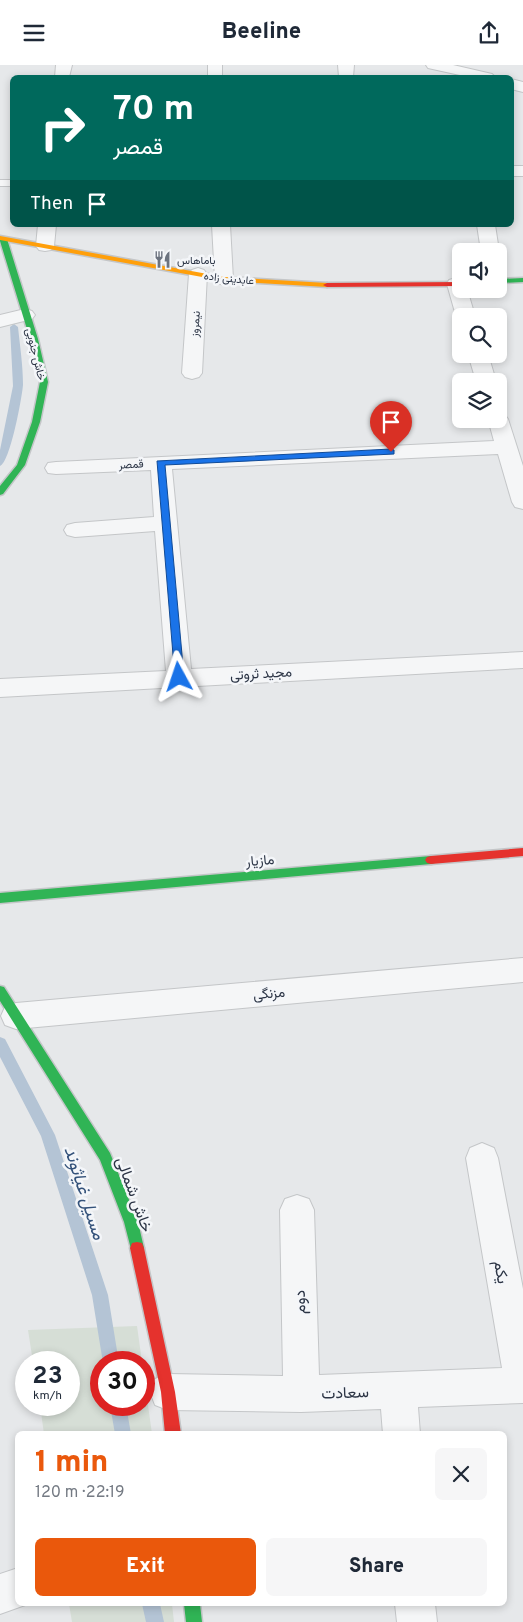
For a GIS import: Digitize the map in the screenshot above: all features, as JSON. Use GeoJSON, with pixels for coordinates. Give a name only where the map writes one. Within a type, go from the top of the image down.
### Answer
{"type":"FeatureCollection","features":[{"type":"Feature","properties":{"kind":"street"},"geometry":{"type":"LineString","coordinates":[[431,65],[461,75]]}},
{"type":"Feature","properties":{"kind":"street"},"geometry":{"type":"LineString","coordinates":[[45,246],[47,227]]}},
{"type":"Feature","properties":{"kind":"street"},"geometry":{"type":"LineString","coordinates":[[221,227],[224,279]]}},
{"type":"Feature","properties":{"kind":"street"},"geometry":{"type":"LineString","coordinates":[[486,227],[489,243]]}},
{"type":"Feature","properties":{"kind":"street","name":"عابدینی زاده"},"geometry":{"type":"LineString","coordinates":[[2,239],[224,279],[347,286],[452,284]]}},
{"type":"Feature","properties":{"kind":"street","name":"خاش جنوبی"},"geometry":{"type":"LineString","coordinates":[[0,493],[21,465],[36,422],[44,382],[34,339],[2,239]]}},
{"type":"Feature","properties":{"kind":"street","name":"نیمروز"},"geometry":{"type":"LineString","coordinates":[[192,373],[198,274]]}},
{"type":"Feature","properties":{"kind":"street"},"geometry":{"type":"LineString","coordinates":[[507,281],[523,281]]}},
{"type":"Feature","properties":{"kind":"street"},"geometry":{"type":"LineString","coordinates":[[0,321],[25,315]]}},
{"type":"Feature","properties":{"kind":"street"},"geometry":{"type":"LineString","coordinates":[[501,428],[506,447],[518,472],[523,502]]}},
{"type":"Feature","properties":{"kind":"street","name":"قمصر"},"geometry":{"type":"LineString","coordinates":[[56,468],[506,447]]}},
{"type":"Feature","properties":{"kind":"street"},"geometry":{"type":"LineString","coordinates":[[160,463],[179,677]]}},
{"type":"Feature","properties":{"kind":"street"},"geometry":{"type":"LineString","coordinates":[[75,530],[166,523]]}},
{"type":"Feature","properties":{"kind":"street","name":"مجید ثروتی"},"geometry":{"type":"LineString","coordinates":[[0,688],[523,660]]}},
{"type":"Feature","properties":{"kind":"street","name":"مازیار"},"geometry":{"type":"LineString","coordinates":[[0,898],[523,852]]}},
{"type":"Feature","properties":{"kind":"street","name":"مزنگی"},"geometry":{"type":"LineString","coordinates":[[16,1016],[523,970]]}},
{"type":"Feature","properties":{"kind":"street","name":"خاش شمالی"},"geometry":{"type":"LineString","coordinates":[[0,991],[105,1157],[131,1222],[168,1392],[173,1431]]}},
{"type":"Feature","properties":{"kind":"street","name":"یکم"},"geometry":{"type":"LineString","coordinates":[[482,1158],[523,1385]]}},
{"type":"Feature","properties":{"kind":"street","name":"دوم"},"geometry":{"type":"LineString","coordinates":[[297,1210],[301,1394]]}},
{"type":"Feature","properties":{"kind":"street","name":"سعادت"},"geometry":{"type":"LineString","coordinates":[[168,1392],[301,1394],[523,1385]]}},
{"type":"Feature","properties":{"kind":"street"},"geometry":{"type":"LineString","coordinates":[[398,1391],[402,1431]]}},
{"type":"Feature","properties":{"kind":"street"},"geometry":{"type":"LineString","coordinates":[[0,1594],[15,1589]]}},
{"type":"Feature","properties":{"kind":"street"},"geometry":{"type":"LineString","coordinates":[[192,1606],[194,1622]]}},
{"type":"Feature","properties":{"kind":"street"},"geometry":{"type":"LineString","coordinates":[[416,1606],[417,1622]]}},
{"type":"Feature","properties":{"kind":"shaded area"},"geometry":{"type":"Polygon","coordinates":[[[137,1326],[140,1351],[90,1351],[90,1416],[150,1416],[152,1431],[44,1431],[42,1416],[80,1416],[80,1351],[31,1351],[28,1330],[137,1326]]]}},
{"type":"Feature","properties":{"kind":"shaded area"},"geometry":{"type":"Polygon","coordinates":[[[69,1606],[172,1606],[174,1622],[72,1622],[69,1606]]]}},
{"type":"Feature","properties":{"kind":"waterway"},"geometry":{"type":"LineString","coordinates":[[0,463],[6,447],[18,386],[14,327]]}},
{"type":"Feature","properties":{"kind":"waterway","name":"مسیل غیاثوند"},"geometry":{"type":"LineString","coordinates":[[0,1043],[48,1135],[100,1295],[109,1351]]}},
{"type":"Feature","properties":{"kind":"waterway","name":"مسیل غیاثوند"},"geometry":{"type":"LineString","coordinates":[[120,1416],[122,1431]]}},
{"type":"Feature","properties":{"kind":"waterway","name":"مسیل غیاثوند"},"geometry":{"type":"LineString","coordinates":[[151,1606],[155,1622]]}},
{"type":"Feature","properties":{"kind":"traffic: fast"},"geometry":{"type":"LineString","coordinates":[[0,492],[21,465],[36,422],[44,382],[34,339],[3,239]]}},
{"type":"Feature","properties":{"kind":"traffic: fast"},"geometry":{"type":"LineString","coordinates":[[507,281],[523,280]]}},
{"type":"Feature","properties":{"kind":"traffic: fast"},"geometry":{"type":"LineString","coordinates":[[0,898],[431,860]]}},
{"type":"Feature","properties":{"kind":"traffic: fast"},"geometry":{"type":"LineString","coordinates":[[0,991],[105,1157],[131,1222],[137,1248]]}},
{"type":"Feature","properties":{"kind":"traffic: fast"},"geometry":{"type":"LineString","coordinates":[[192,1606],[194,1622]]}},
{"type":"Feature","properties":{"kind":"traffic: slow"},"geometry":{"type":"LineString","coordinates":[[0,238],[224,279],[327,285]]}},
{"type":"Feature","properties":{"kind":"traffic: jam"},"geometry":{"type":"LineString","coordinates":[[327,285],[452,284]]}},
{"type":"Feature","properties":{"kind":"traffic: jam"},"geometry":{"type":"LineString","coordinates":[[431,860],[523,852]]}},
{"type":"Feature","properties":{"kind":"traffic: jam"},"geometry":{"type":"LineString","coordinates":[[137,1248],[168,1392],[173,1431]]}},
{"type":"Feature","properties":{"kind":"place","name":"باماهاس"},"geometry":{"type":"Point","coordinates":[163,260]}},
{"type":"Feature","properties":{"kind":"route"},"geometry":{"type":"LineString","coordinates":[[179,677],[160,463],[391,452]]}}]}
